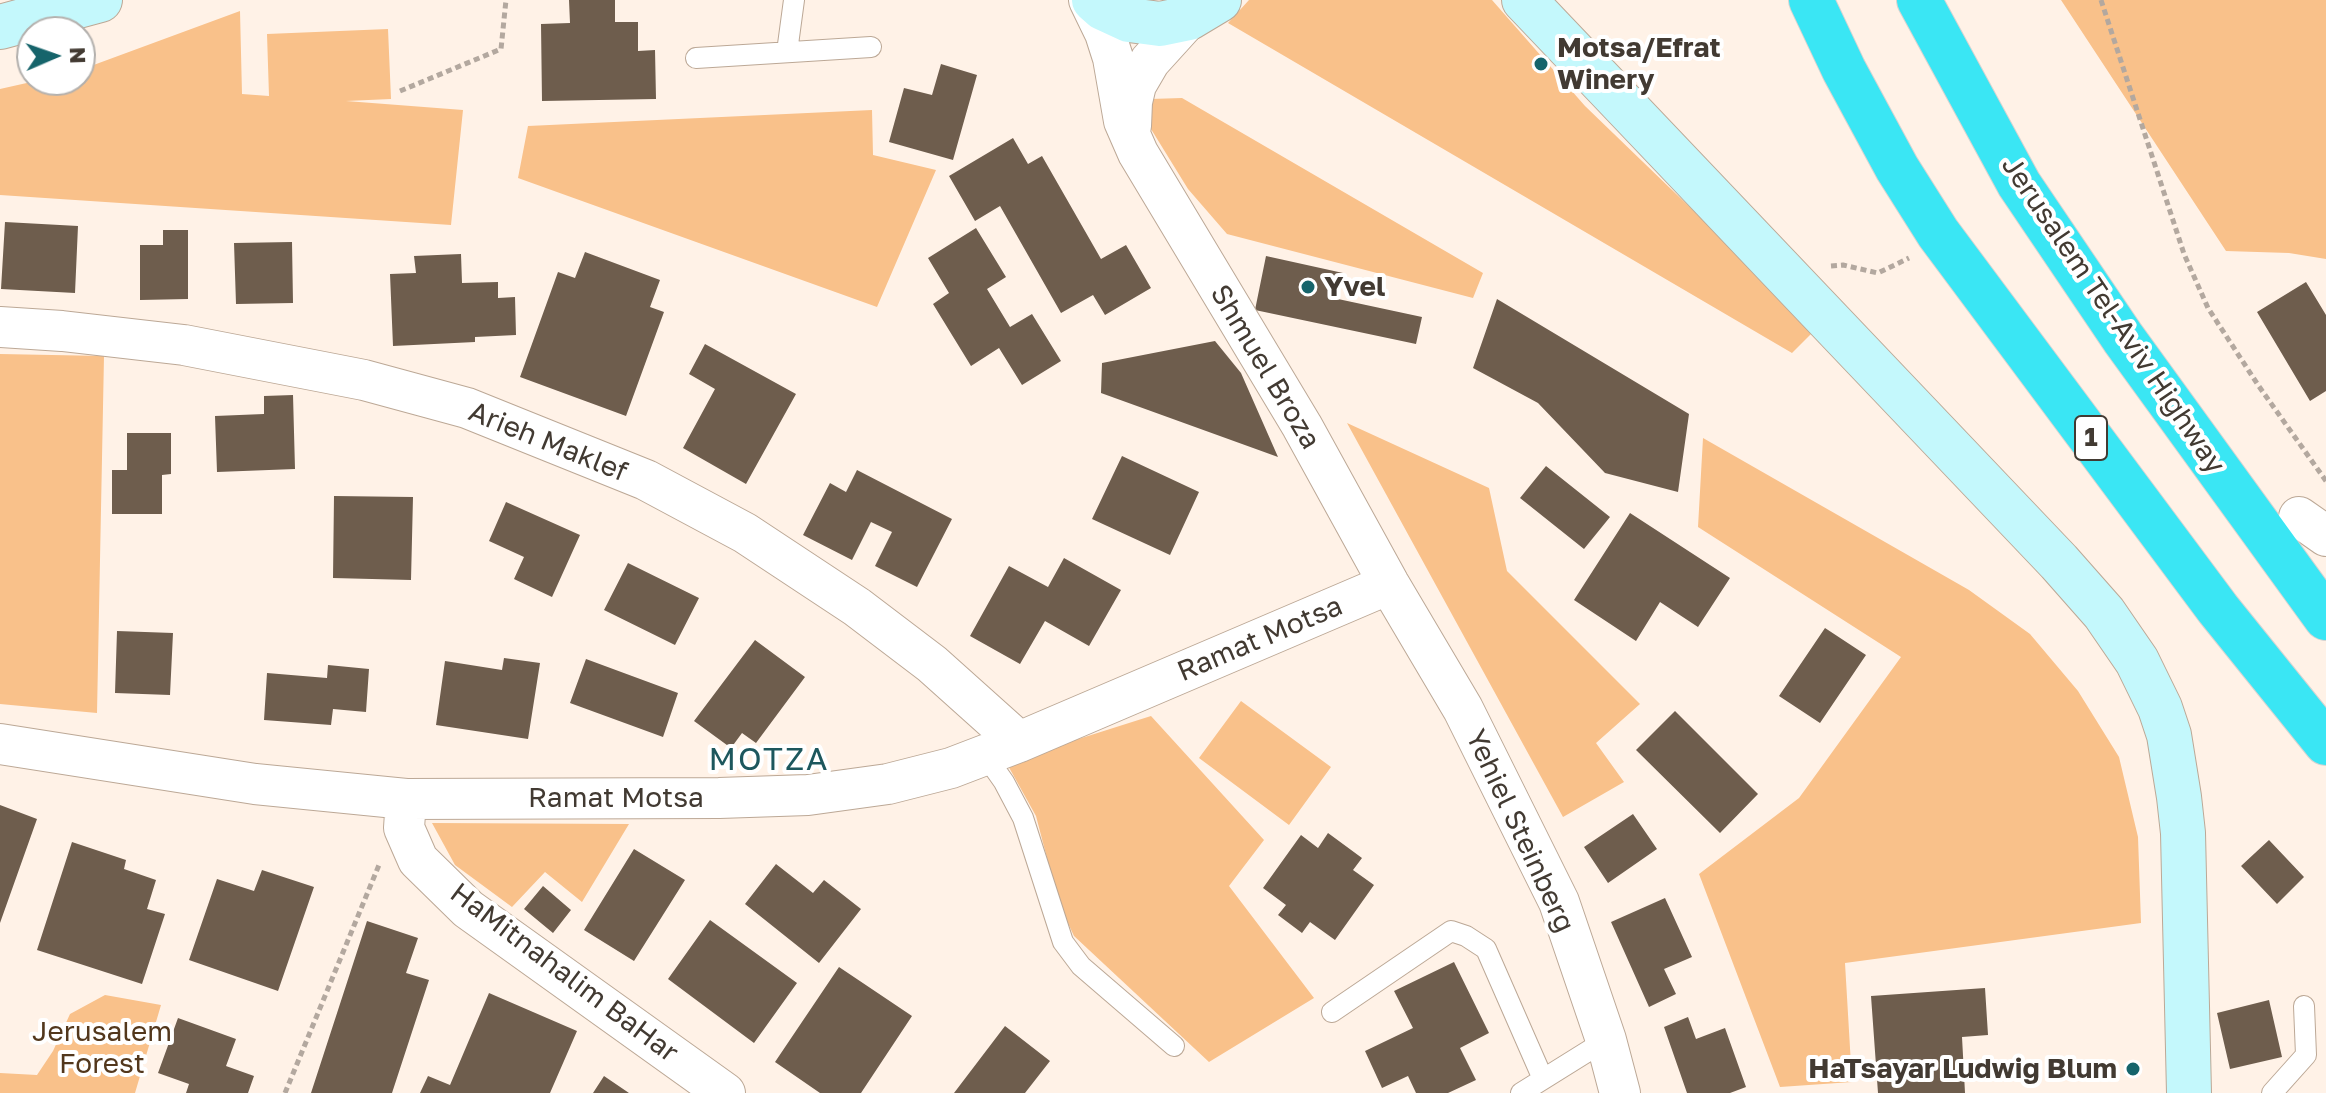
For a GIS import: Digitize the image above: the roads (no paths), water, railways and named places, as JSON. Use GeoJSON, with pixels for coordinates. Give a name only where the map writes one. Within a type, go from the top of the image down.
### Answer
{"type":"FeatureCollection","features":[{"type":"Feature","properties":{"kind":"highway","name":"1"},"geometry":{"type":"LineString","coordinates":[[1811,0],[1844,70],[1897,168],[1938,233],[2218,609],[2326,743]]}},
{"type":"Feature","properties":{"kind":"highway","name":"Jerusalem Tel-Aviv Highway"},"geometry":{"type":"LineString","coordinates":[[1919,0],[2019,184],[2123,338],[2326,618]]}},
{"type":"Feature","properties":{"kind":"main road"},"geometry":{"type":"LineString","coordinates":[[0,27],[100,0]]}},
{"type":"Feature","properties":{"kind":"main road"},"geometry":{"type":"LineString","coordinates":[[1091,0],[1116,15],[1144,23],[1160,24],[1204,9]]}},
{"type":"Feature","properties":{"kind":"main road"},"geometry":{"type":"LineString","coordinates":[[1524,0],[2076,580],[2122,637],[2150,684],[2175,764],[2183,833],[2189,1093]]}},
{"type":"Feature","properties":{"kind":"street","name":"Shmuel Broza"},"geometry":{"type":"LineString","coordinates":[[1091,0],[1113,58],[1124,121],[1138,153],[1302,426],[1389,584]]}},
{"type":"Feature","properties":{"kind":"street","name":"Shmuel Broza"},"geometry":{"type":"LineString","coordinates":[[1138,153],[1130,122],[1136,85],[1150,61],[1204,9]]}},
{"type":"Feature","properties":{"kind":"street","name":"Arieh Maklef"},"geometry":{"type":"LineString","coordinates":[[0,327],[184,345],[364,380],[467,408],[646,480],[745,533],[857,607],[932,664],[1002,749]]}},
{"type":"Feature","properties":{"kind":"street","name":"Ramat Motsa"},"geometry":{"type":"LineString","coordinates":[[0,744],[255,784],[406,799],[808,795],[888,784],[951,768],[1389,584]]}},
{"type":"Feature","properties":{"kind":"street","name":"Yehiel Steinberg"},"geometry":{"type":"LineString","coordinates":[[1389,584],[1463,709],[1559,902],[1606,1040],[1620,1093]]}},
{"type":"Feature","properties":{"kind":"street","name":"HaMitnahalim BaHar"},"geometry":{"type":"LineString","coordinates":[[406,799],[404,828],[418,860],[468,909],[725,1093]]}},
{"type":"Feature","properties":{"kind":"lane"},"geometry":{"type":"LineString","coordinates":[[787,52],[794,0]]}},
{"type":"Feature","properties":{"kind":"lane"},"geometry":{"type":"LineString","coordinates":[[696,58],[871,47]]}},
{"type":"Feature","properties":{"kind":"lane"},"geometry":{"type":"LineString","coordinates":[[1002,749],[1004,782],[1023,818],[1063,942],[1081,966],[1174,1046]]}},
{"type":"Feature","properties":{"kind":"lane"},"geometry":{"type":"LineString","coordinates":[[1332,1012],[1451,931],[1466,936],[1486,949],[1543,1079]]}},
{"type":"Feature","properties":{"kind":"lane"},"geometry":{"type":"LineString","coordinates":[[2272,1093],[2306,1055],[2304,1006]]}},
{"type":"Feature","properties":{"kind":"lane"},"geometry":{"type":"LineString","coordinates":[[1521,1093],[1606,1040]]}},
{"type":"Feature","properties":{"kind":"place","name":"Motsa/Efrat Winery"},"geometry":{"type":"Point","coordinates":[1541,64]}},
{"type":"Feature","properties":{"kind":"place","name":"Yvel"},"geometry":{"type":"Point","coordinates":[1308,287]}},
{"type":"Feature","properties":{"kind":"place","name":"HaTsayar Ludwig Blum"},"geometry":{"type":"Point","coordinates":[2133,1069]}},
{"type":"Feature","properties":{"kind":"district","name":"MOTZA"},"geometry":{"type":"Point","coordinates":[769,760]}},
{"type":"Feature","properties":{"kind":"park label","name":"Jerusalem Forest"},"geometry":{"type":"Point","coordinates":[102,1048]}}]}
